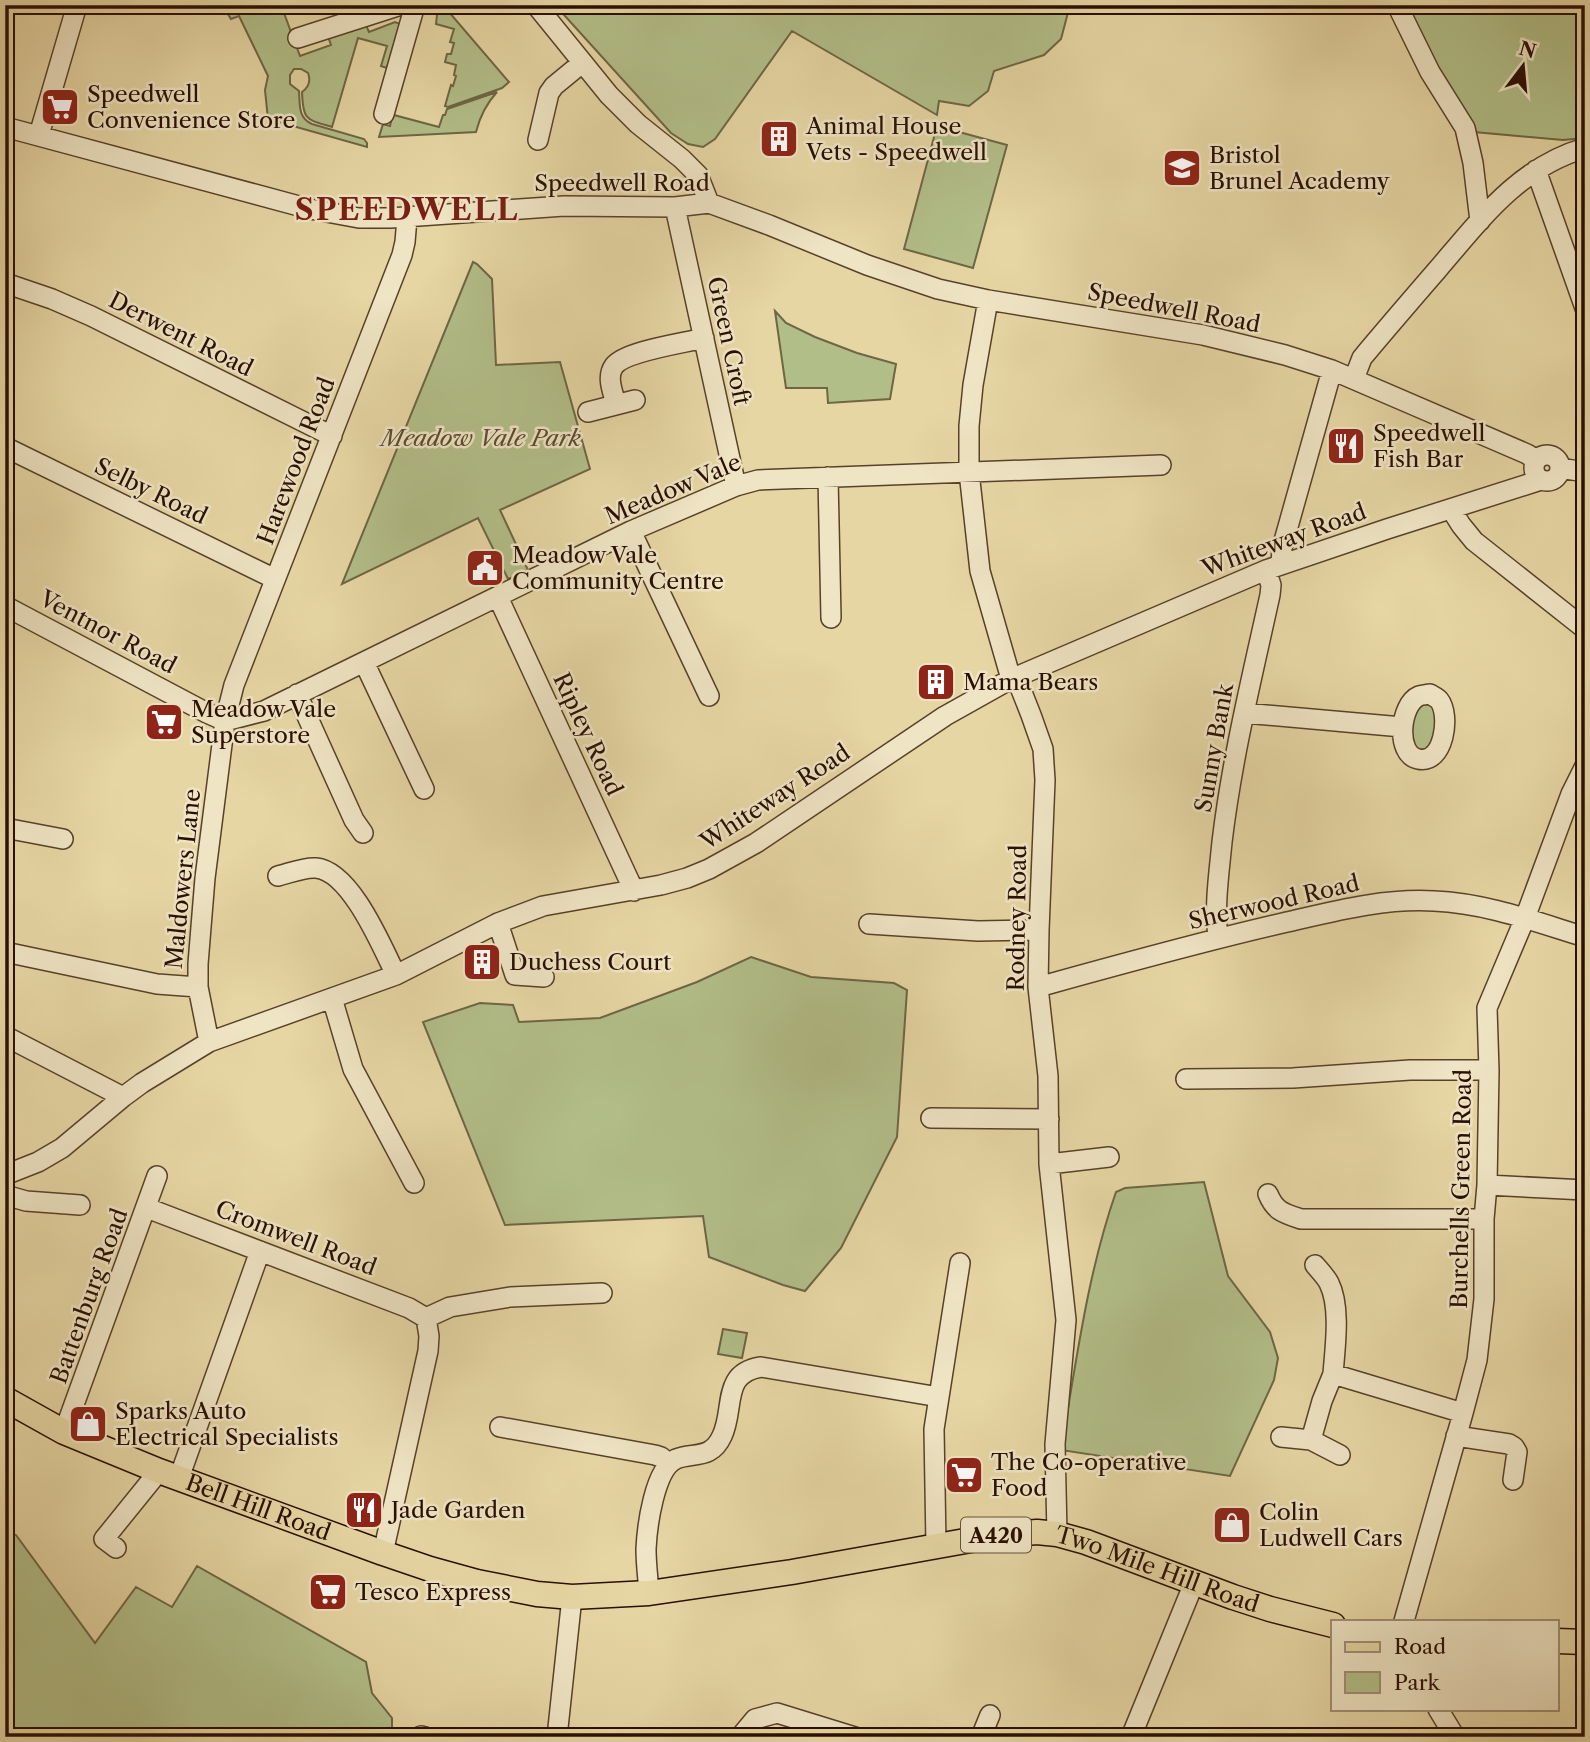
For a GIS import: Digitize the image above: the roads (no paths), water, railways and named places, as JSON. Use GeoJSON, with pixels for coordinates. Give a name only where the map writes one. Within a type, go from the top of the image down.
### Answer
{"type":"FeatureCollection","features":[{"type":"Feature","properties":{"kind":"main road","name":"Bell Hill Road"},"geometry":{"type":"LineString","coordinates":[[5,1399],[64,1432],[169,1475],[430,1569],[537,1594],[572,1597],[649,1593]]}},
{"type":"Feature","properties":{"kind":"main road","name":"Two Mile Hill Road"},"geometry":{"type":"LineString","coordinates":[[649,1593],[792,1572],[999,1535],[1037,1532],[1086,1542],[1270,1609],[1331,1624]]}},
{"type":"Feature","properties":{"kind":"main road"},"geometry":{"type":"LineString","coordinates":[[1558,1641],[1585,1643]]}},
{"type":"Feature","properties":{"kind":"street"},"geometry":{"type":"LineString","coordinates":[[39,135],[77,5]]}},
{"type":"Feature","properties":{"kind":"street"},"geometry":{"type":"LineString","coordinates":[[298,38],[350,13],[401,5]]}},
{"type":"Feature","properties":{"kind":"street"},"geometry":{"type":"LineString","coordinates":[[383,114],[415,5]]}},
{"type":"Feature","properties":{"kind":"street"},"geometry":{"type":"LineString","coordinates":[[536,5],[608,95],[698,175],[709,203]]}},
{"type":"Feature","properties":{"kind":"street"},"geometry":{"type":"LineString","coordinates":[[1397,5],[1430,72],[1465,128],[1473,163],[1480,220]]}},
{"type":"Feature","properties":{"kind":"street"},"geometry":{"type":"LineString","coordinates":[[538,140],[551,115],[547,98],[551,90],[582,63]]}},
{"type":"Feature","properties":{"kind":"street","name":"Speedwell Road"},"geometry":{"type":"LineString","coordinates":[[5,127],[314,209],[359,218],[407,218],[564,206],[675,207],[709,203],[888,273],[938,289],[988,300],[1203,335],[1313,363],[1536,460],[1541,456],[1551,456],[1556,458],[1560,468],[1585,472]]}},
{"type":"Feature","properties":{"kind":"street"},"geometry":{"type":"LineString","coordinates":[[1357,371],[1362,358],[1480,220],[1512,187],[1565,154],[1585,148]]}},
{"type":"Feature","properties":{"kind":"street"},"geometry":{"type":"LineString","coordinates":[[1536,170],[1585,308]]}},
{"type":"Feature","properties":{"kind":"street","name":"Green Croft"},"geometry":{"type":"LineString","coordinates":[[675,207],[736,486]]}},
{"type":"Feature","properties":{"kind":"street","name":"Harewood Road"},"geometry":{"type":"LineString","coordinates":[[225,721],[234,685],[402,255],[407,218]]}},
{"type":"Feature","properties":{"kind":"street","name":"Derwent Road"},"geometry":{"type":"LineString","coordinates":[[5,283],[91,316],[332,436]]}},
{"type":"Feature","properties":{"kind":"street","name":"Rodney Road"},"geometry":{"type":"LineString","coordinates":[[988,300],[973,385],[969,426],[969,472],[980,571],[1013,678],[1031,715],[1043,749],[1045,780],[1038,986],[1048,1076],[1049,1164],[1066,1320],[1055,1444],[1057,1534]]}},
{"type":"Feature","properties":{"kind":"street"},"geometry":{"type":"LineString","coordinates":[[588,412],[625,402],[610,379],[613,366],[622,359],[704,338]]}},
{"type":"Feature","properties":{"kind":"street","name":"Speedwell Road"},"geometry":{"type":"LineString","coordinates":[[1313,363],[1344,367],[1379,380],[1445,419]]}},
{"type":"Feature","properties":{"kind":"street","name":"Sunny Bank"},"geometry":{"type":"LineString","coordinates":[[1217,938],[1218,880],[1227,804],[1270,595],[1273,567],[1282,548],[1332,370]]}},
{"type":"Feature","properties":{"kind":"street","name":"Selby Road"},"geometry":{"type":"LineString","coordinates":[[5,447],[275,579]]}},
{"type":"Feature","properties":{"kind":"street"},"geometry":{"type":"LineString","coordinates":[[1536,460],[1534,471],[1536,477],[1541,480],[1554,480],[1559,475],[1560,468]]}},
{"type":"Feature","properties":{"kind":"street","name":"Meadow Vale"},"geometry":{"type":"LineString","coordinates":[[225,721],[264,711],[631,531],[736,486],[758,480],[1161,465]]}},
{"type":"Feature","properties":{"kind":"street"},"geometry":{"type":"LineString","coordinates":[[828,477],[831,618]]}},
{"type":"Feature","properties":{"kind":"street","name":"Whiteway Road"},"geometry":{"type":"LineString","coordinates":[[5,1175],[38,1162],[62,1148],[142,1083],[209,1042],[396,975],[498,923],[543,906],[634,891],[687,878],[735,856],[945,716],[1013,678],[1273,567],[1541,480]]}},
{"type":"Feature","properties":{"kind":"street"},"geometry":{"type":"LineString","coordinates":[[1451,509],[1474,541],[1585,629]]}},
{"type":"Feature","properties":{"kind":"street"},"geometry":{"type":"LineString","coordinates":[[631,531],[709,696]]}},
{"type":"Feature","properties":{"kind":"street","name":"Ripley Road"},"geometry":{"type":"LineString","coordinates":[[498,597],[634,891]]}},
{"type":"Feature","properties":{"kind":"street","name":"Ventnor Road"},"geometry":{"type":"LineString","coordinates":[[6,610],[225,721]]}},
{"type":"Feature","properties":{"kind":"street"},"geometry":{"type":"LineString","coordinates":[[364,662],[424,789]]}},
{"type":"Feature","properties":{"kind":"street"},"geometry":{"type":"LineString","coordinates":[[297,694],[354,820],[363,833]]}},
{"type":"Feature","properties":{"kind":"street"},"geometry":{"type":"LineString","coordinates":[[1244,713],[1402,727]]}},
{"type":"Feature","properties":{"kind":"street","name":"Maldowers Lane"},"geometry":{"type":"LineString","coordinates":[[209,1042],[198,988],[205,878],[225,721]]}},
{"type":"Feature","properties":{"kind":"street","name":"Burchells Green Road"},"geometry":{"type":"LineString","coordinates":[[1404,1620],[1477,1360],[1485,1299],[1489,1070],[1487,1008],[1525,918],[1571,794],[1585,766]]}},
{"type":"Feature","properties":{"kind":"street"},"geometry":{"type":"LineString","coordinates":[[5,828],[63,839]]}},
{"type":"Feature","properties":{"kind":"street"},"geometry":{"type":"LineString","coordinates":[[278,876],[315,868],[338,880],[360,903],[396,975]]}},
{"type":"Feature","properties":{"kind":"street","name":"Sherwood Road"},"geometry":{"type":"LineString","coordinates":[[1038,986],[1217,938],[1352,907],[1393,902],[1434,901],[1478,906],[1585,937]]}},
{"type":"Feature","properties":{"kind":"street"},"geometry":{"type":"LineString","coordinates":[[498,923],[515,975],[544,977]]}},
{"type":"Feature","properties":{"kind":"street"},"geometry":{"type":"LineString","coordinates":[[869,924],[978,932],[1038,930]]}},
{"type":"Feature","properties":{"kind":"street"},"geometry":{"type":"LineString","coordinates":[[5,952],[157,984],[198,988]]}},
{"type":"Feature","properties":{"kind":"street"},"geometry":{"type":"LineString","coordinates":[[332,998],[353,1069],[414,1183]]}},
{"type":"Feature","properties":{"kind":"street"},"geometry":{"type":"LineString","coordinates":[[5,1036],[123,1097]]}},
{"type":"Feature","properties":{"kind":"street"},"geometry":{"type":"LineString","coordinates":[[1186,1079],[1254,1070],[1293,1078],[1410,1070],[1489,1070]]}},
{"type":"Feature","properties":{"kind":"street"},"geometry":{"type":"LineString","coordinates":[[930,1118],[1049,1119]]}},
{"type":"Feature","properties":{"kind":"street"},"geometry":{"type":"LineString","coordinates":[[1049,1164],[1109,1157]]}},
{"type":"Feature","properties":{"kind":"street","name":"Battenburg Road"},"geometry":{"type":"LineString","coordinates":[[64,1432],[158,1176]]}},
{"type":"Feature","properties":{"kind":"street"},"geometry":{"type":"LineString","coordinates":[[1487,1185],[1585,1191]]}},
{"type":"Feature","properties":{"kind":"street"},"geometry":{"type":"LineString","coordinates":[[1268,1194],[1272,1205],[1283,1213],[1301,1219],[1368,1210],[1485,1219]]}},
{"type":"Feature","properties":{"kind":"street"},"geometry":{"type":"LineString","coordinates":[[5,1195],[26,1201],[80,1205]]}},
{"type":"Feature","properties":{"kind":"street","name":"Cromwell Road"},"geometry":{"type":"LineString","coordinates":[[147,1208],[409,1308],[426,1318]]}},
{"type":"Feature","properties":{"kind":"street"},"geometry":{"type":"LineString","coordinates":[[116,1548],[104,1539],[169,1475],[260,1251]]}},
{"type":"Feature","properties":{"kind":"street"},"geometry":{"type":"LineString","coordinates":[[936,1546],[934,1429],[960,1263]]}},
{"type":"Feature","properties":{"kind":"street"},"geometry":{"type":"LineString","coordinates":[[1311,1440],[1333,1374],[1336,1327],[1329,1283],[1315,1265]]}},
{"type":"Feature","properties":{"kind":"street"},"geometry":{"type":"LineString","coordinates":[[383,1553],[428,1351],[426,1318],[450,1307],[510,1297],[602,1293]]}},
{"type":"Feature","properties":{"kind":"street"},"geometry":{"type":"LineString","coordinates":[[649,1593],[646,1548],[652,1507],[660,1479],[669,1464],[677,1459],[698,1456],[715,1446],[722,1438],[733,1387],[743,1372],[761,1367],[939,1397]]}},
{"type":"Feature","properties":{"kind":"street"},"geometry":{"type":"LineString","coordinates":[[1333,1374],[1463,1413]]}},
{"type":"Feature","properties":{"kind":"street"},"geometry":{"type":"LineString","coordinates":[[500,1428],[655,1455],[669,1464]]}},
{"type":"Feature","properties":{"kind":"street"},"geometry":{"type":"LineString","coordinates":[[1456,1436],[1514,1447],[1517,1452],[1513,1480]]}},
{"type":"Feature","properties":{"kind":"street"},"geometry":{"type":"LineString","coordinates":[[1281,1437],[1311,1440],[1340,1455]]}},
{"type":"Feature","properties":{"kind":"street"},"geometry":{"type":"LineString","coordinates":[[1131,1737],[1194,1583]]}},
{"type":"Feature","properties":{"kind":"street"},"geometry":{"type":"LineString","coordinates":[[557,1737],[572,1597]]}},
{"type":"Feature","properties":{"kind":"street"},"geometry":{"type":"LineString","coordinates":[[1439,1710],[1455,1737]]}},
{"type":"Feature","properties":{"kind":"street"},"geometry":{"type":"LineString","coordinates":[[740,1737],[755,1719],[777,1713],[855,1737]]}},
{"type":"Feature","properties":{"kind":"street"},"geometry":{"type":"LineString","coordinates":[[981,1737],[990,1715]]}},
{"type":"Feature","properties":{"kind":"place","name":"Speedwell Convenience Store"},"geometry":{"type":"Point","coordinates":[60,107]}},
{"type":"Feature","properties":{"kind":"place","name":"Animal House Vets - Speedwell"},"geometry":{"type":"Point","coordinates":[779,139]}},
{"type":"Feature","properties":{"kind":"place","name":"Bristol Brunel Academy"},"geometry":{"type":"Point","coordinates":[1182,168]}},
{"type":"Feature","properties":{"kind":"place","name":"Speedwell Fish Bar"},"geometry":{"type":"Point","coordinates":[1346,446]}},
{"type":"Feature","properties":{"kind":"place","name":"Meadow Vale Community Centre"},"geometry":{"type":"Point","coordinates":[485,568]}},
{"type":"Feature","properties":{"kind":"place","name":"Mama Bears"},"geometry":{"type":"Point","coordinates":[936,682]}},
{"type":"Feature","properties":{"kind":"place","name":"Meadow Vale Superstore"},"geometry":{"type":"Point","coordinates":[164,722]}},
{"type":"Feature","properties":{"kind":"place","name":"Duchess Court"},"geometry":{"type":"Point","coordinates":[482,962]}},
{"type":"Feature","properties":{"kind":"place","name":"Sparks Auto Electrical Specialists"},"geometry":{"type":"Point","coordinates":[88,1424]}},
{"type":"Feature","properties":{"kind":"place","name":"The Co-operative Food"},"geometry":{"type":"Point","coordinates":[964,1475]}},
{"type":"Feature","properties":{"kind":"place","name":"Jade Garden"},"geometry":{"type":"Point","coordinates":[364,1510]}},
{"type":"Feature","properties":{"kind":"place","name":"Colin Ludwell Cars"},"geometry":{"type":"Point","coordinates":[1232,1525]}},
{"type":"Feature","properties":{"kind":"place","name":"Tesco Express"},"geometry":{"type":"Point","coordinates":[328,1592]}},
{"type":"Feature","properties":{"kind":"district","name":"SPEEDWELL"},"geometry":{"type":"Point","coordinates":[407,209]}},
{"type":"Feature","properties":{"kind":"park label","name":"Meadow Vale Park"},"geometry":{"type":"Point","coordinates":[481,438]}}]}
